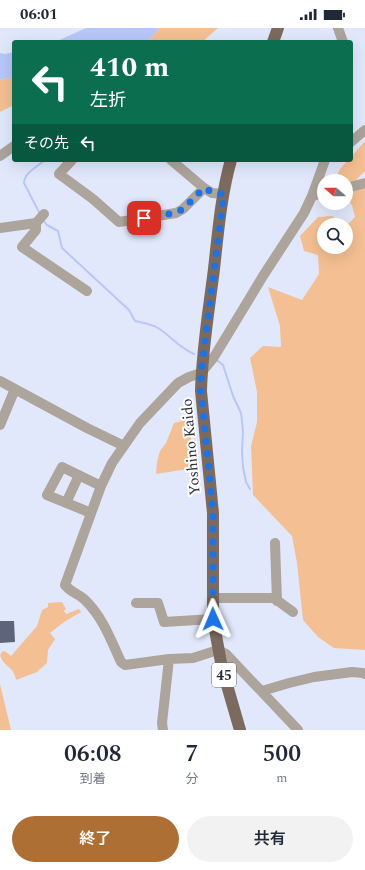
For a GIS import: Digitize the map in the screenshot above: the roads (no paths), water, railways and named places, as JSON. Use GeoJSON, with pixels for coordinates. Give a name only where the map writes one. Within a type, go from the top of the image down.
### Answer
{"type":"FeatureCollection","features":[{"type":"Feature","properties":{"kind":"main road"},"geometry":{"type":"LineString","coordinates":[[274,40],[278,28]]}},
{"type":"Feature","properties":{"kind":"main road","name":"Yoshino Kaido"},"geometry":{"type":"LineString","coordinates":[[231,162],[224,194],[201,373],[201,391],[213,512],[213,619],[222,668],[240,730]]}},
{"type":"Feature","properties":{"kind":"street"},"geometry":{"type":"LineString","coordinates":[[338,28],[342,40]]}},
{"type":"Feature","properties":{"kind":"street"},"geometry":{"type":"LineString","coordinates":[[353,140],[365,130]]}},
{"type":"Feature","properties":{"kind":"street"},"geometry":{"type":"LineString","coordinates":[[0,156],[12,147]]}},
{"type":"Feature","properties":{"kind":"street"},"geometry":{"type":"LineString","coordinates":[[70,162],[59,174],[119,222],[176,213],[183,209],[204,188]]}},
{"type":"Feature","properties":{"kind":"street"},"geometry":{"type":"LineString","coordinates":[[173,162],[204,188],[212,192],[224,194]]}},
{"type":"Feature","properties":{"kind":"street"},"geometry":{"type":"LineString","coordinates":[[298,730],[226,654],[218,650],[193,658],[169,659],[125,665],[121,662],[104,624],[85,600],[68,589],[65,585],[101,486],[112,463],[140,423],[178,383],[201,373],[214,357],[263,276],[304,213],[324,162]]}},
{"type":"Feature","properties":{"kind":"street"},"geometry":{"type":"LineString","coordinates":[[353,186],[365,183]]}},
{"type":"Feature","properties":{"kind":"street"},"geometry":{"type":"LineString","coordinates":[[312,196],[317,195]]}},
{"type":"Feature","properties":{"kind":"street"},"geometry":{"type":"LineString","coordinates":[[0,228],[36,223],[44,214]]}},
{"type":"Feature","properties":{"kind":"street"},"geometry":{"type":"LineString","coordinates":[[36,223],[36,230],[22,247],[87,291]]}},
{"type":"Feature","properties":{"kind":"street"},"geometry":{"type":"LineString","coordinates":[[0,381],[87,428],[124,446]]}},
{"type":"Feature","properties":{"kind":"street"},"geometry":{"type":"LineString","coordinates":[[0,425],[15,389]]}},
{"type":"Feature","properties":{"kind":"street"},"geometry":{"type":"LineString","coordinates":[[91,512],[47,495],[62,466],[101,486]]}},
{"type":"Feature","properties":{"kind":"street"},"geometry":{"type":"LineString","coordinates":[[66,503],[79,475]]}},
{"type":"Feature","properties":{"kind":"street"},"geometry":{"type":"LineString","coordinates":[[275,543],[277,601]]}},
{"type":"Feature","properties":{"kind":"street"},"geometry":{"type":"LineString","coordinates":[[213,598],[274,598],[293,612]]}},
{"type":"Feature","properties":{"kind":"street"},"geometry":{"type":"LineString","coordinates":[[136,603],[158,603],[164,622],[213,619]]}},
{"type":"Feature","properties":{"kind":"street"},"geometry":{"type":"LineString","coordinates":[[163,730],[162,723],[169,659]]}},
{"type":"Feature","properties":{"kind":"street"},"geometry":{"type":"LineString","coordinates":[[262,691],[314,677],[352,672],[365,674]]}},
{"type":"Feature","properties":{"kind":"water"},"geometry":{"type":"Polygon","coordinates":[[[86,28],[159,28],[150,40],[59,40],[86,28]]]}},
{"type":"Feature","properties":{"kind":"water"},"geometry":{"type":"Polygon","coordinates":[[[12,52],[12,77],[0,80],[0,53],[5,54],[12,52]]]}},
{"type":"Feature","properties":{"kind":"waterway"},"geometry":{"type":"LineString","coordinates":[[40,214],[24,183],[26,176],[42,162]]}},
{"type":"Feature","properties":{"kind":"waterway"},"geometry":{"type":"LineString","coordinates":[[43,220],[47,225],[58,231],[62,248],[129,310],[135,321],[158,328],[183,348],[194,354]]}},
{"type":"Feature","properties":{"kind":"waterway"},"geometry":{"type":"LineString","coordinates":[[218,361],[223,365],[233,396],[241,413],[243,431],[243,467],[246,482],[250,489]]}}]}
